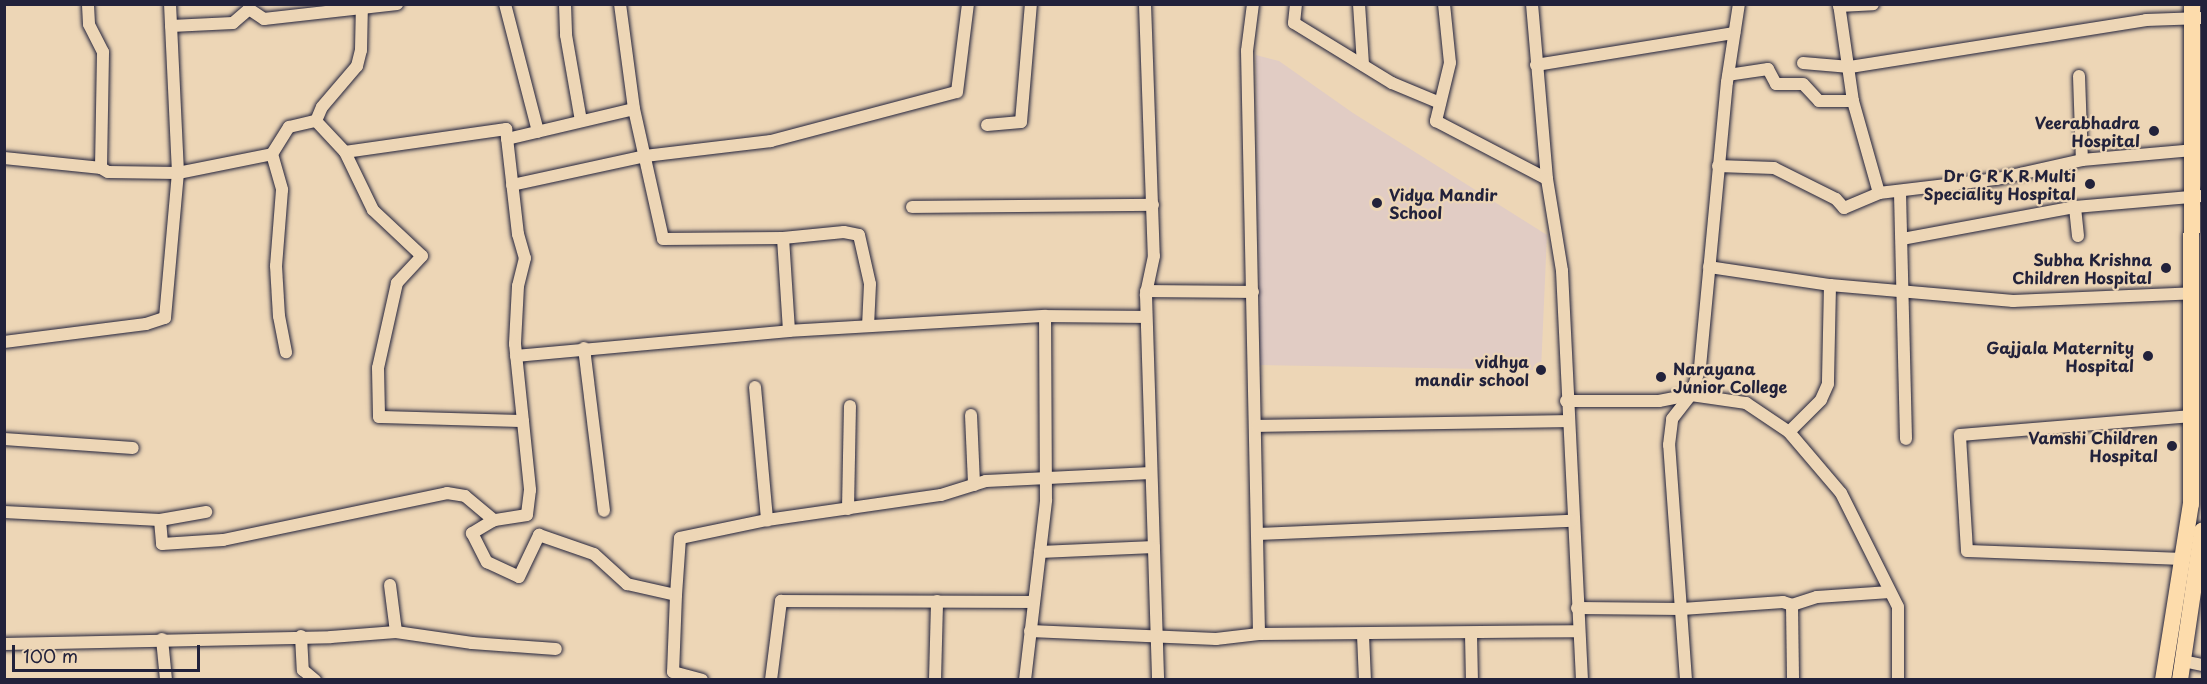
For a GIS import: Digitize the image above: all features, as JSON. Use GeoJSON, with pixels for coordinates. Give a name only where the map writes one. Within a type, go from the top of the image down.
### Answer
{"type":"FeatureCollection","features":[{"type":"Feature","properties":{"kind":"main road"},"geometry":{"type":"LineString","coordinates":[[2163,680],[2197,483],[2192,416],[2193,293],[2198,197],[2193,150],[2196,14]]}},
{"type":"Feature","properties":{"kind":"main road"},"geometry":{"type":"LineString","coordinates":[[2180,680],[2202,531]]}},
{"type":"Feature","properties":{"kind":"street"},"geometry":{"type":"LineString","coordinates":[[88,4],[89,24],[103,52],[101,168]]}},
{"type":"Feature","properties":{"kind":"street"},"geometry":{"type":"LineString","coordinates":[[4,342],[146,324],[165,318],[178,173],[170,4]]}},
{"type":"Feature","properties":{"kind":"street"},"geometry":{"type":"LineString","coordinates":[[171,26],[232,23],[249,7],[264,19],[362,6],[397,4]]}},
{"type":"Feature","properties":{"kind":"street"},"geometry":{"type":"LineString","coordinates":[[505,4],[538,132]]}},
{"type":"Feature","properties":{"kind":"street"},"geometry":{"type":"LineString","coordinates":[[565,4],[566,35],[581,122]]}},
{"type":"Feature","properties":{"kind":"street"},"geometry":{"type":"LineString","coordinates":[[620,4],[634,109],[663,239],[783,238],[844,232],[859,236],[870,284],[868,326]]}},
{"type":"Feature","properties":{"kind":"street"},"geometry":{"type":"LineString","coordinates":[[512,185],[645,156],[771,141],[957,92],[968,4]]}},
{"type":"Feature","properties":{"kind":"street"},"geometry":{"type":"LineString","coordinates":[[987,124],[1021,122],[1031,4]]}},
{"type":"Feature","properties":{"kind":"street"},"geometry":{"type":"LineString","coordinates":[[1145,4],[1154,256],[1146,291],[1146,317],[1158,680]]}},
{"type":"Feature","properties":{"kind":"street"},"geometry":{"type":"LineString","coordinates":[[1253,4],[1247,51],[1257,426],[1259,634]]}},
{"type":"Feature","properties":{"kind":"street"},"geometry":{"type":"LineString","coordinates":[[1296,4],[1294,23],[1363,65],[1440,103]]}},
{"type":"Feature","properties":{"kind":"street"},"geometry":{"type":"LineString","coordinates":[[1359,4],[1363,65]]}},
{"type":"Feature","properties":{"kind":"street"},"geometry":{"type":"LineString","coordinates":[[1444,4],[1450,63],[1436,121],[1547,179]]}},
{"type":"Feature","properties":{"kind":"street"},"geometry":{"type":"LineString","coordinates":[[1532,4],[1547,179],[1562,271],[1566,401],[1582,680]]}},
{"type":"Feature","properties":{"kind":"street"},"geometry":{"type":"LineString","coordinates":[[1686,680],[1669,445],[1672,419],[1691,395],[1700,367],[1718,166],[1739,4]]}},
{"type":"Feature","properties":{"kind":"street"},"geometry":{"type":"LineString","coordinates":[[1873,4],[1839,5],[1850,67],[1853,101],[1879,193]]}},
{"type":"Feature","properties":{"kind":"street"},"geometry":{"type":"LineString","coordinates":[[316,121],[322,107],[357,66],[361,50],[362,6]]}},
{"type":"Feature","properties":{"kind":"street"},"geometry":{"type":"LineString","coordinates":[[1803,63],[1850,67],[2196,14]]}},
{"type":"Feature","properties":{"kind":"street"},"geometry":{"type":"LineString","coordinates":[[1536,64],[1734,33]]}},
{"type":"Feature","properties":{"kind":"street"},"geometry":{"type":"LineString","coordinates":[[1728,75],[1768,69],[1776,84],[1803,84],[1819,101],[1853,101]]}},
{"type":"Feature","properties":{"kind":"street"},"geometry":{"type":"LineString","coordinates":[[2079,76],[2082,160]]}},
{"type":"Feature","properties":{"kind":"street"},"geometry":{"type":"LineString","coordinates":[[507,139],[634,109]]}},
{"type":"Feature","properties":{"kind":"street"},"geometry":{"type":"LineString","coordinates":[[4,159],[101,168],[108,172],[178,173],[272,154],[289,127],[316,121]]}},
{"type":"Feature","properties":{"kind":"street"},"geometry":{"type":"LineString","coordinates":[[316,121],[345,152],[373,210],[422,256],[397,283],[378,368],[379,417],[523,421]]}},
{"type":"Feature","properties":{"kind":"street"},"geometry":{"type":"LineString","coordinates":[[345,152],[506,129],[518,234],[525,258],[518,286],[516,356],[530,490],[526,515],[494,520],[472,533],[487,562],[519,577],[539,536],[594,554],[627,584],[676,595]]}},
{"type":"Feature","properties":{"kind":"street"},"geometry":{"type":"LineString","coordinates":[[1718,166],[1774,168],[1836,199],[1844,208],[1879,193],[1900,193],[2082,160],[2193,150]]}},
{"type":"Feature","properties":{"kind":"street"},"geometry":{"type":"LineString","coordinates":[[272,154],[282,190],[276,266],[279,316],[286,352]]}},
{"type":"Feature","properties":{"kind":"street"},"geometry":{"type":"LineString","coordinates":[[1900,193],[1906,439]]}},
{"type":"Feature","properties":{"kind":"street"},"geometry":{"type":"LineString","coordinates":[[1902,239],[2075,207],[2198,197]]}},
{"type":"Feature","properties":{"kind":"street"},"geometry":{"type":"LineString","coordinates":[[912,207],[1153,205]]}},
{"type":"Feature","properties":{"kind":"street"},"geometry":{"type":"LineString","coordinates":[[2075,207],[2078,236]]}},
{"type":"Feature","properties":{"kind":"street"},"geometry":{"type":"LineString","coordinates":[[783,238],[789,331]]}},
{"type":"Feature","properties":{"kind":"street"},"geometry":{"type":"LineString","coordinates":[[1709,267],[1830,285],[2013,301],[2193,293]]}},
{"type":"Feature","properties":{"kind":"street"},"geometry":{"type":"LineString","coordinates":[[1789,432],[1821,400],[1828,384],[1830,285]]}},
{"type":"Feature","properties":{"kind":"street"},"geometry":{"type":"LineString","coordinates":[[1146,291],[1253,292]]}},
{"type":"Feature","properties":{"kind":"street"},"geometry":{"type":"LineString","coordinates":[[516,356],[584,348],[868,326],[1045,316],[1146,317]]}},
{"type":"Feature","properties":{"kind":"street"},"geometry":{"type":"LineString","coordinates":[[1025,680],[1046,477],[1045,316]]}},
{"type":"Feature","properties":{"kind":"street"},"geometry":{"type":"LineString","coordinates":[[584,348],[604,512]]}},
{"type":"Feature","properties":{"kind":"street"},"geometry":{"type":"LineString","coordinates":[[755,387],[767,520]]}},
{"type":"Feature","properties":{"kind":"street"},"geometry":{"type":"LineString","coordinates":[[1566,401],[1659,401],[1691,395],[1746,403],[1789,432],[1841,493],[1898,606],[1898,680]]}},
{"type":"Feature","properties":{"kind":"street"},"geometry":{"type":"LineString","coordinates":[[848,509],[850,406]]}},
{"type":"Feature","properties":{"kind":"street"},"geometry":{"type":"LineString","coordinates":[[971,415],[974,485]]}},
{"type":"Feature","properties":{"kind":"street"},"geometry":{"type":"LineString","coordinates":[[2184,559],[1967,551],[1959,435],[2192,416]]}},
{"type":"Feature","properties":{"kind":"street"},"geometry":{"type":"LineString","coordinates":[[1257,426],[1567,420]]}},
{"type":"Feature","properties":{"kind":"street"},"geometry":{"type":"LineString","coordinates":[[4,439],[133,448]]}},
{"type":"Feature","properties":{"kind":"street"},"geometry":{"type":"LineString","coordinates":[[702,680],[672,676],[680,538],[767,520],[941,495],[974,485],[1046,477],[1151,473]]}},
{"type":"Feature","properties":{"kind":"street"},"geometry":{"type":"LineString","coordinates":[[160,520],[162,544],[223,540],[447,493],[465,496],[494,520]]}},
{"type":"Feature","properties":{"kind":"street"},"geometry":{"type":"LineString","coordinates":[[4,512],[160,520],[206,512]]}},
{"type":"Feature","properties":{"kind":"street"},"geometry":{"type":"LineString","coordinates":[[1258,534],[1572,521]]}},
{"type":"Feature","properties":{"kind":"street"},"geometry":{"type":"LineString","coordinates":[[1040,552],[1154,547]]}},
{"type":"Feature","properties":{"kind":"street"},"geometry":{"type":"LineString","coordinates":[[390,585],[396,632]]}},
{"type":"Feature","properties":{"kind":"street"},"geometry":{"type":"LineString","coordinates":[[1577,608],[1681,608],[1783,602],[1792,605],[1817,597],[1890,592]]}},
{"type":"Feature","properties":{"kind":"street"},"geometry":{"type":"LineString","coordinates":[[771,680],[781,601],[1032,602]]}},
{"type":"Feature","properties":{"kind":"street"},"geometry":{"type":"LineString","coordinates":[[935,680],[937,601]]}},
{"type":"Feature","properties":{"kind":"street"},"geometry":{"type":"LineString","coordinates":[[1792,605],[1794,680]]}},
{"type":"Feature","properties":{"kind":"street"},"geometry":{"type":"LineString","coordinates":[[1030,631],[1216,639],[1259,634],[1579,632]]}},
{"type":"Feature","properties":{"kind":"street"},"geometry":{"type":"LineString","coordinates":[[4,644],[396,632],[556,649]]}},
{"type":"Feature","properties":{"kind":"street"},"geometry":{"type":"LineString","coordinates":[[1471,634],[1473,680]]}},
{"type":"Feature","properties":{"kind":"street"},"geometry":{"type":"LineString","coordinates":[[1363,635],[1365,680]]}},
{"type":"Feature","properties":{"kind":"street"},"geometry":{"type":"LineString","coordinates":[[301,636],[303,670],[315,680]]}},
{"type":"Feature","properties":{"kind":"street"},"geometry":{"type":"LineString","coordinates":[[162,639],[166,680]]}},
{"type":"Feature","properties":{"kind":"street"},"geometry":{"type":"LineString","coordinates":[[2183,661],[2202,665]]}},
{"type":"Feature","properties":{"kind":"shaded area","name":"Vidya Mandir School"},"geometry":{"type":"Polygon","coordinates":[[[1256,55],[1279,61],[1353,113],[1547,235],[1541,370],[1260,365],[1256,55]]]}},
{"type":"Feature","properties":{"kind":"place","name":"Veerabhadra Hospital"},"geometry":{"type":"Point","coordinates":[2154,131]}},
{"type":"Feature","properties":{"kind":"place","name":"Dr G R K R Multi Speciality Hospital"},"geometry":{"type":"Point","coordinates":[2090,184]}},
{"type":"Feature","properties":{"kind":"place","name":"Vidya Mandir School"},"geometry":{"type":"Point","coordinates":[1377,203]}},
{"type":"Feature","properties":{"kind":"place","name":"Subha Krishna Children Hospital"},"geometry":{"type":"Point","coordinates":[2166,268]}},
{"type":"Feature","properties":{"kind":"place","name":"Gajjala Maternity Hospital"},"geometry":{"type":"Point","coordinates":[2148,356]}},
{"type":"Feature","properties":{"kind":"place","name":"vidhya mandir school"},"geometry":{"type":"Point","coordinates":[1541,370]}},
{"type":"Feature","properties":{"kind":"place","name":"Narayana Junior College"},"geometry":{"type":"Point","coordinates":[1661,377]}},
{"type":"Feature","properties":{"kind":"place","name":"Vamshi Children Hospital"},"geometry":{"type":"Point","coordinates":[2172,446]}}]}
